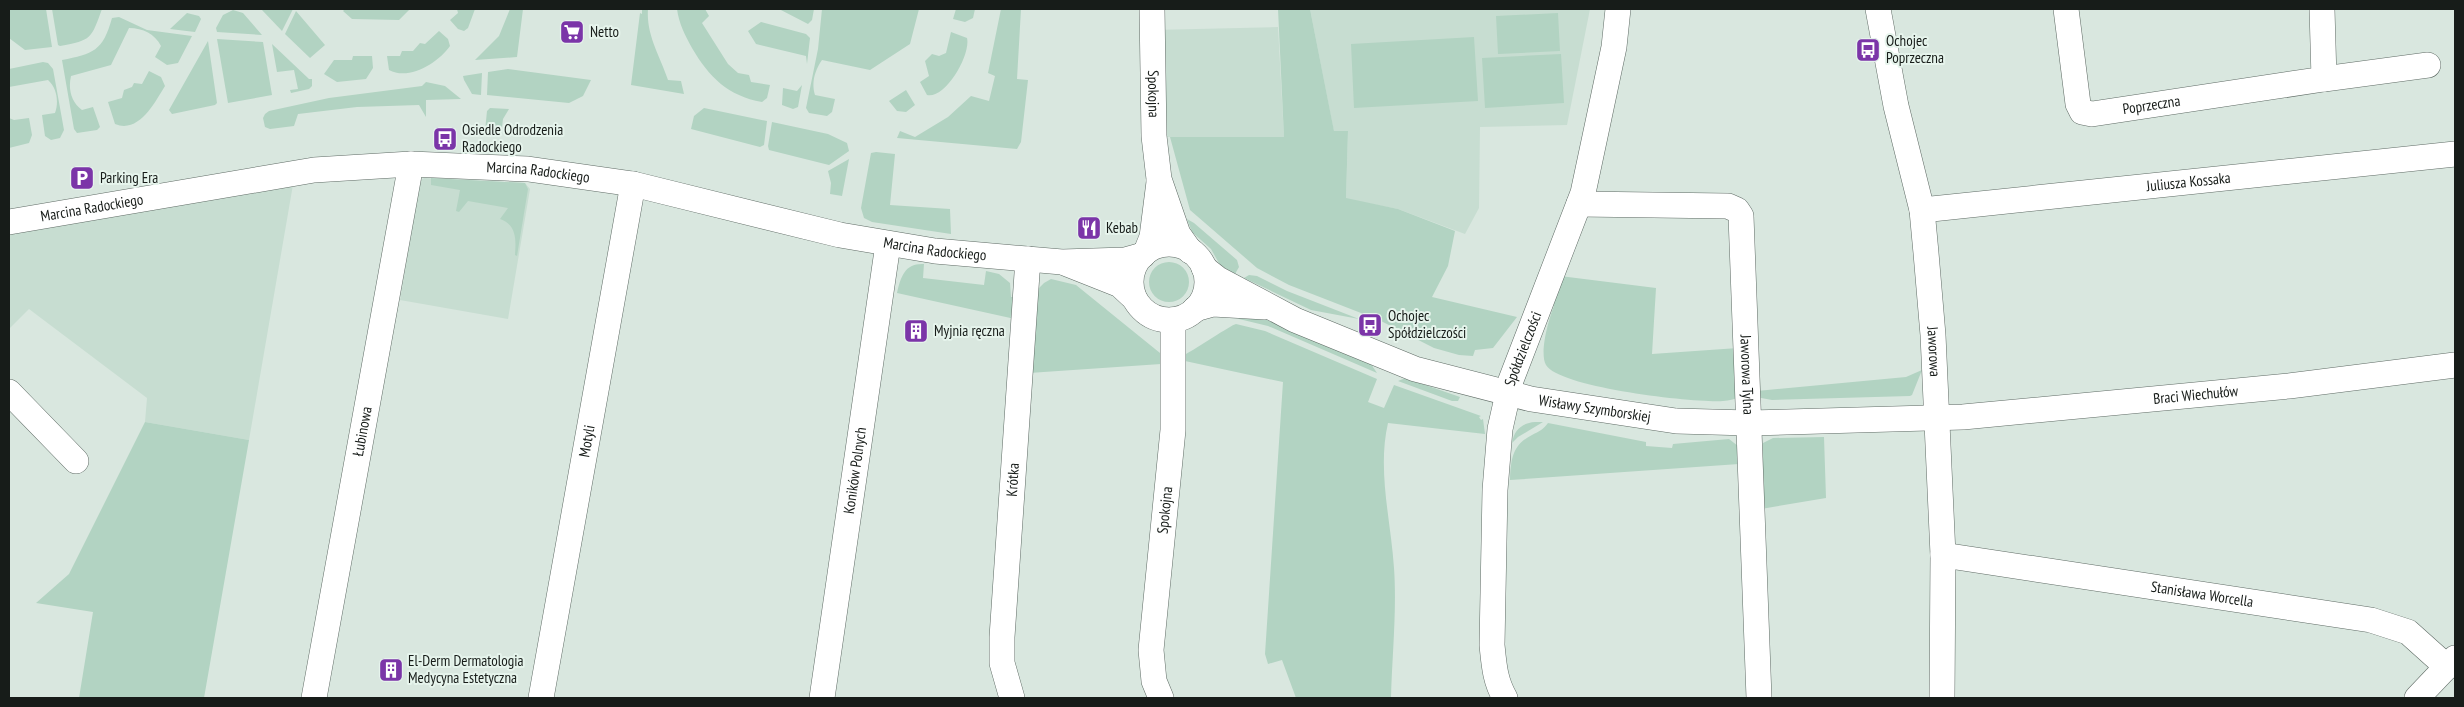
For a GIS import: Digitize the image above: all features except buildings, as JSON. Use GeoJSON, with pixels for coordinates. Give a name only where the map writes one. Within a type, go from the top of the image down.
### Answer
{"type":"FeatureCollection","features":[{"type":"Feature","properties":{"kind":"street","name":"Spokojna"},"geometry":{"type":"LineString","coordinates":[[1152,9],[1154,136],[1159,179],[1178,234],[1197,259]]}},
{"type":"Feature","properties":{"kind":"street","name":"Spółdzielczości"},"geometry":{"type":"LineString","coordinates":[[1505,698],[1498,686],[1494,670],[1492,645],[1496,466],[1500,429],[1508,394],[1539,304],[1579,204],[1614,47],[1618,9]]}},
{"type":"Feature","properties":{"kind":"street","name":"Jaworowa"},"geometry":{"type":"LineString","coordinates":[[1878,9],[1896,106],[1922,210],[1933,335],[1943,555],[1942,698]]}},
{"type":"Feature","properties":{"kind":"street","name":"Poprzeczna"},"geometry":{"type":"LineString","coordinates":[[2066,9],[2078,104],[2082,112],[2092,114],[2428,65]]}},
{"type":"Feature","properties":{"kind":"street"},"geometry":{"type":"LineString","coordinates":[[2322,9],[2324,79]]}},
{"type":"Feature","properties":{"kind":"street","name":"Juliusza Kossaka"},"geometry":{"type":"LineString","coordinates":[[1922,210],[2455,154]]}},
{"type":"Feature","properties":{"kind":"street","name":"Marcina Radockiego"},"geometry":{"type":"LineString","coordinates":[[9,222],[314,170],[410,164],[528,170],[633,184],[840,235],[935,251],[1062,262],[1125,260],[1144,254]]}},
{"type":"Feature","properties":{"kind":"street","name":"Łubinowa"},"geometry":{"type":"LineString","coordinates":[[314,698],[410,164]]}},
{"type":"Feature","properties":{"kind":"street","name":"Spokojna"},"geometry":{"type":"LineString","coordinates":[[1144,254],[1152,237],[1159,179]]}},
{"type":"Feature","properties":{"kind":"street","name":"Motyli"},"geometry":{"type":"LineString","coordinates":[[541,698],[633,184]]}},
{"type":"Feature","properties":{"kind":"street","name":"Jaworowa Tylna"},"geometry":{"type":"LineString","coordinates":[[1579,204],[1728,206],[1736,210],[1741,216],[1759,698]]}},
{"type":"Feature","properties":{"kind":"street","name":"Koników Polnych"},"geometry":{"type":"LineString","coordinates":[[822,698],[888,244]]}},
{"type":"Feature","properties":{"kind":"street"},"geometry":{"type":"LineString","coordinates":[[1165,244],[1180,246],[1197,259],[1206,288],[1184,314],[1152,316],[1144,311],[1134,298],[1132,275],[1136,263],[1144,254],[1165,244]]}},
{"type":"Feature","properties":{"kind":"street","name":"Krótka"},"geometry":{"type":"LineString","coordinates":[[1012,698],[1002,664],[1002,637],[1028,259]]}},
{"type":"Feature","properties":{"kind":"street","name":"Wisławy Szymborskiej"},"geometry":{"type":"LineString","coordinates":[[1197,259],[1218,279],[1246,292],[1268,307],[1332,337],[1401,364],[1508,394],[1652,418],[1701,423],[1749,424],[1937,418]]}},
{"type":"Feature","properties":{"kind":"street","name":"Marcina Radockiego"},"geometry":{"type":"LineString","coordinates":[[1062,262],[1120,285],[1134,298]]}},
{"type":"Feature","properties":{"kind":"street","name":"Wisławy Szymborskiej"},"geometry":{"type":"LineString","coordinates":[[1184,314],[1213,304],[1268,307]]}},
{"type":"Feature","properties":{"kind":"street","name":"Spokojna"},"geometry":{"type":"LineString","coordinates":[[1161,698],[1154,681],[1151,650],[1184,314]]}},
{"type":"Feature","properties":{"kind":"street","name":"Braci Wiechułów"},"geometry":{"type":"LineString","coordinates":[[1937,418],[2051,410],[2269,388],[2455,366]]}},
{"type":"Feature","properties":{"kind":"street"},"geometry":{"type":"LineString","coordinates":[[9,392],[76,461]]}},
{"type":"Feature","properties":{"kind":"street","name":"Stanisława Worcella"},"geometry":{"type":"LineString","coordinates":[[1943,555],[2370,620],[2408,632],[2451,662]]}},
{"type":"Feature","properties":{"kind":"street"},"geometry":{"type":"LineString","coordinates":[[2417,698],[2451,662]]}},
{"type":"Feature","properties":{"kind":"shaded area"},"geometry":{"type":"Polygon","coordinates":[[[9,9],[46,9],[52,47],[25,50],[9,38],[9,9]]]}},
{"type":"Feature","properties":{"kind":"shaded area"},"geometry":{"type":"Polygon","coordinates":[[[52,9],[102,9],[95,27],[89,36],[79,42],[60,46],[58,45],[52,9]]]}},
{"type":"Feature","properties":{"kind":"shaded area"},"geometry":{"type":"Polygon","coordinates":[[[293,9],[282,31],[262,10],[293,9]]]}},
{"type":"Feature","properties":{"kind":"shaded area"},"geometry":{"type":"Polygon","coordinates":[[[345,9],[410,9],[399,20],[352,19],[343,11],[345,9]]]}},
{"type":"Feature","properties":{"kind":"shaded area"},"geometry":{"type":"Polygon","coordinates":[[[457,9],[475,9],[468,28],[464,31],[458,29],[450,20],[458,13],[457,9]]]}},
{"type":"Feature","properties":{"kind":"shaded area"},"geometry":{"type":"Polygon","coordinates":[[[510,9],[523,9],[517,57],[475,60],[499,36],[510,9]]]}},
{"type":"Feature","properties":{"kind":"shaded area"},"geometry":{"type":"Polygon","coordinates":[[[642,9],[648,9],[651,37],[668,80],[681,81],[684,94],[631,85],[642,9]]]}},
{"type":"Feature","properties":{"kind":"shaded area"},"geometry":{"type":"Polygon","coordinates":[[[677,9],[705,9],[709,16],[702,23],[728,64],[738,73],[749,75],[751,82],[770,85],[767,98],[762,102],[750,99],[729,90],[721,84],[705,68],[689,43],[681,25],[677,9]]]}},
{"type":"Feature","properties":{"kind":"shaded area"},"geometry":{"type":"Polygon","coordinates":[[[779,9],[814,9],[812,20],[808,24],[779,9]]]}},
{"type":"Feature","properties":{"kind":"shaded area"},"geometry":{"type":"Polygon","coordinates":[[[822,9],[919,9],[910,44],[870,70],[822,60],[817,68],[813,86],[815,95],[835,99],[832,112],[827,116],[809,113],[806,108],[818,49],[822,9]]]}},
{"type":"Feature","properties":{"kind":"shaded area"},"geometry":{"type":"Polygon","coordinates":[[[956,9],[975,9],[973,18],[965,22],[953,19],[956,9]]]}},
{"type":"Feature","properties":{"kind":"shaded area"},"geometry":{"type":"Polygon","coordinates":[[[1001,9],[1021,9],[1017,79],[1028,80],[1021,142],[1017,149],[897,138],[900,131],[915,137],[948,117],[971,96],[989,101],[995,76],[988,73],[1001,9]]]}},
{"type":"Feature","properties":{"kind":"shaded area"},"geometry":{"type":"Polygon","coordinates":[[[1278,9],[1310,9],[1334,131],[1348,131],[1346,198],[1398,209],[1455,231],[1448,266],[1432,297],[1517,317],[1493,348],[1475,350],[1473,356],[1459,355],[1434,348],[1379,320],[1289,285],[1257,268],[1190,210],[1170,137],[1284,137],[1278,9]]]}},
{"type":"Feature","properties":{"kind":"shaded area"},"geometry":{"type":"Polygon","coordinates":[[[1310,9],[1590,9],[1567,125],[1480,127],[1479,208],[1465,234],[1398,209],[1346,199],[1348,132],[1334,132],[1310,9]]]}},
{"type":"Feature","properties":{"kind":"shaded area"},"geometry":{"type":"Polygon","coordinates":[[[233,10],[243,13],[262,35],[217,32],[216,28],[223,15],[233,10]]]}},
{"type":"Feature","properties":{"kind":"shaded area"},"geometry":{"type":"Polygon","coordinates":[[[296,11],[325,45],[310,58],[285,34],[296,11]]]}},
{"type":"Feature","properties":{"kind":"shaded area"},"geometry":{"type":"Polygon","coordinates":[[[187,13],[199,16],[201,19],[195,32],[170,29],[187,13]]]}},
{"type":"Feature","properties":{"kind":"shaded area"},"geometry":{"type":"Polygon","coordinates":[[[1558,13],[1560,51],[1498,54],[1496,16],[1558,13]]]}},
{"type":"Feature","properties":{"kind":"shaded area"},"geometry":{"type":"Polygon","coordinates":[[[119,17],[147,30],[192,36],[178,63],[167,65],[155,57],[161,46],[152,35],[139,29],[129,28],[111,65],[71,76],[70,90],[75,103],[82,110],[93,107],[100,127],[97,130],[77,133],[74,129],[62,60],[82,56],[95,49],[105,38],[112,18],[119,17]]]}},
{"type":"Feature","properties":{"kind":"shaded area"},"geometry":{"type":"Polygon","coordinates":[[[761,22],[806,34],[810,38],[807,64],[806,56],[756,44],[748,31],[761,22]]]}},
{"type":"Feature","properties":{"kind":"shaded area"},"geometry":{"type":"Polygon","coordinates":[[[1278,27],[1284,137],[1164,137],[1153,30],[1278,27]]]}},
{"type":"Feature","properties":{"kind":"shaded area"},"geometry":{"type":"Polygon","coordinates":[[[439,31],[448,39],[450,46],[431,64],[414,72],[397,73],[389,70],[387,56],[400,56],[402,51],[413,51],[420,43],[425,44],[439,31]]]}},
{"type":"Feature","properties":{"kind":"shaded area"},"geometry":{"type":"Polygon","coordinates":[[[951,32],[967,38],[965,54],[956,74],[949,83],[942,90],[927,95],[920,82],[929,76],[925,61],[932,54],[939,56],[946,53],[951,32]]]}},
{"type":"Feature","properties":{"kind":"shaded area"},"geometry":{"type":"Polygon","coordinates":[[[1474,37],[1478,101],[1354,108],[1351,44],[1474,37]]]}},
{"type":"Feature","properties":{"kind":"shaded area"},"geometry":{"type":"Polygon","coordinates":[[[217,39],[263,42],[272,95],[228,103],[217,39]]]}},
{"type":"Feature","properties":{"kind":"shaded area"},"geometry":{"type":"Polygon","coordinates":[[[208,41],[217,103],[172,114],[169,110],[208,41]]]}},
{"type":"Feature","properties":{"kind":"shaded area"},"geometry":{"type":"Polygon","coordinates":[[[272,44],[309,79],[312,79],[312,86],[309,89],[291,93],[290,90],[298,89],[294,70],[277,72],[272,44]]]}},
{"type":"Feature","properties":{"kind":"shaded area"},"geometry":{"type":"Polygon","coordinates":[[[1561,54],[1564,103],[1485,108],[1482,58],[1561,54]]]}},
{"type":"Feature","properties":{"kind":"shaded area"},"geometry":{"type":"Polygon","coordinates":[[[353,56],[372,56],[373,68],[366,79],[337,82],[324,74],[334,60],[352,60],[353,56]]]}},
{"type":"Feature","properties":{"kind":"shaded area"},"geometry":{"type":"Polygon","coordinates":[[[43,62],[48,63],[53,69],[64,130],[60,138],[51,140],[45,136],[42,115],[55,113],[57,100],[51,83],[48,80],[9,87],[9,69],[43,62]]]}},
{"type":"Feature","properties":{"kind":"shaded area"},"geometry":{"type":"Polygon","coordinates":[[[508,69],[591,80],[583,96],[569,103],[487,95],[488,72],[508,69]]]}},
{"type":"Feature","properties":{"kind":"shaded area"},"geometry":{"type":"Polygon","coordinates":[[[149,71],[161,77],[165,86],[151,108],[139,121],[132,125],[115,124],[108,102],[122,98],[124,90],[132,87],[134,83],[142,84],[149,71]]]}},
{"type":"Feature","properties":{"kind":"shaded area"},"geometry":{"type":"Polygon","coordinates":[[[482,73],[481,95],[472,94],[463,76],[482,73]]]}},
{"type":"Feature","properties":{"kind":"shaded area"},"geometry":{"type":"Polygon","coordinates":[[[426,82],[445,86],[461,99],[426,100],[426,117],[419,105],[357,107],[298,114],[294,126],[270,129],[265,127],[263,118],[269,111],[329,98],[422,86],[426,82]]]}},
{"type":"Feature","properties":{"kind":"shaded area"},"geometry":{"type":"Polygon","coordinates":[[[802,85],[798,107],[793,109],[782,105],[783,88],[797,91],[802,85]]]}},
{"type":"Feature","properties":{"kind":"shaded area"},"geometry":{"type":"Polygon","coordinates":[[[906,90],[915,105],[906,112],[897,111],[889,101],[906,90]]]}},
{"type":"Feature","properties":{"kind":"shaded area"},"geometry":{"type":"Polygon","coordinates":[[[490,108],[509,109],[503,119],[501,135],[485,131],[487,111],[490,108]]]}},
{"type":"Feature","properties":{"kind":"shaded area"},"geometry":{"type":"Polygon","coordinates":[[[704,108],[767,121],[764,145],[760,147],[691,129],[694,116],[704,108]]]}},
{"type":"Feature","properties":{"kind":"shaded area"},"geometry":{"type":"Polygon","coordinates":[[[9,118],[14,120],[29,118],[32,135],[29,143],[9,148],[9,118]]]}},
{"type":"Feature","properties":{"kind":"shaded area"},"geometry":{"type":"Polygon","coordinates":[[[772,122],[828,134],[847,143],[849,151],[829,165],[769,150],[772,122]]]}},
{"type":"Feature","properties":{"kind":"shaded area"},"geometry":{"type":"Polygon","coordinates":[[[871,153],[895,154],[890,205],[950,209],[951,234],[872,222],[864,218],[861,208],[871,153]]]}},
{"type":"Feature","properties":{"kind":"shaded area"},"geometry":{"type":"Polygon","coordinates":[[[849,159],[842,196],[830,194],[831,183],[828,171],[849,159]]]}},
{"type":"Feature","properties":{"kind":"shaded area"},"geometry":{"type":"Polygon","coordinates":[[[295,173],[249,440],[145,422],[147,398],[29,309],[9,329],[9,229],[295,173]]]}},
{"type":"Feature","properties":{"kind":"shaded area"},"geometry":{"type":"Polygon","coordinates":[[[424,178],[525,183],[530,189],[508,319],[400,300],[420,181],[424,178]]]}},
{"type":"Feature","properties":{"kind":"shaded area"},"geometry":{"type":"Polygon","coordinates":[[[431,178],[525,183],[528,189],[517,256],[515,255],[515,239],[512,229],[510,225],[500,219],[508,208],[468,201],[459,212],[456,211],[460,190],[431,185],[431,178]]]}},
{"type":"Feature","properties":{"kind":"shaded area"},"geometry":{"type":"Polygon","coordinates":[[[1187,219],[1237,260],[1239,267],[1235,274],[1220,265],[1211,249],[1192,232],[1187,219]]]}},
{"type":"Feature","properties":{"kind":"shaded area"},"geometry":{"type":"Polygon","coordinates":[[[1173,262],[1180,265],[1186,271],[1189,282],[1188,290],[1180,299],[1173,302],[1165,302],[1158,299],[1150,290],[1149,278],[1152,271],[1161,263],[1173,262]]]}},
{"type":"Feature","properties":{"kind":"shaded area"},"geometry":{"type":"Polygon","coordinates":[[[924,264],[923,278],[984,285],[986,271],[999,274],[1010,283],[1011,297],[1017,297],[1015,319],[897,293],[902,276],[908,268],[924,264]]]}},
{"type":"Feature","properties":{"kind":"shaded area"},"geometry":{"type":"Polygon","coordinates":[[[1249,275],[1257,276],[1287,291],[1359,319],[1311,310],[1244,278],[1249,275]]]}},
{"type":"Feature","properties":{"kind":"shaded area"},"geometry":{"type":"Polygon","coordinates":[[[1560,276],[1656,288],[1652,354],[1738,348],[1742,397],[1725,401],[1708,401],[1658,397],[1601,387],[1576,381],[1556,373],[1546,365],[1544,360],[1544,344],[1554,306],[1549,303],[1560,276]]]}},
{"type":"Feature","properties":{"kind":"shaded area"},"geometry":{"type":"Polygon","coordinates":[[[1051,279],[1076,285],[1160,353],[1161,364],[1029,373],[1038,289],[1051,279]]]}},
{"type":"Feature","properties":{"kind":"shaded area"},"geometry":{"type":"Polygon","coordinates":[[[1237,313],[1271,321],[1371,364],[1377,373],[1268,326],[1239,319],[1237,313]]]}},
{"type":"Feature","properties":{"kind":"shaded area"},"geometry":{"type":"Polygon","coordinates":[[[1236,324],[1265,331],[1377,379],[1368,402],[1384,408],[1394,385],[1481,416],[1479,417],[1481,420],[1483,419],[1485,434],[1388,423],[1385,441],[1384,477],[1395,584],[1391,698],[1296,698],[1282,660],[1268,664],[1265,654],[1283,382],[1185,361],[1186,354],[1236,324]]]}},
{"type":"Feature","properties":{"kind":"shaded area"},"geometry":{"type":"Polygon","coordinates":[[[1922,370],[1910,396],[1772,400],[1756,397],[1757,391],[1906,377],[1922,370]]]}},
{"type":"Feature","properties":{"kind":"shaded area"},"geometry":{"type":"Polygon","coordinates":[[[1408,379],[1460,397],[1458,401],[1452,401],[1398,381],[1408,379]]]}},
{"type":"Feature","properties":{"kind":"shaded area"},"geometry":{"type":"Polygon","coordinates":[[[145,422],[249,440],[204,698],[79,698],[93,612],[36,603],[69,574],[145,422]]]}},
{"type":"Feature","properties":{"kind":"shaded area"},"geometry":{"type":"Polygon","coordinates":[[[1535,422],[1543,422],[1518,437],[1512,443],[1519,428],[1535,422]]]}},
{"type":"Feature","properties":{"kind":"shaded area"},"geometry":{"type":"Polygon","coordinates":[[[1548,423],[1646,442],[1646,446],[1672,448],[1673,444],[1729,439],[1738,446],[1739,464],[1510,480],[1512,459],[1520,443],[1541,430],[1548,423]]]}},
{"type":"Feature","properties":{"kind":"shaded area"},"geometry":{"type":"Polygon","coordinates":[[[1824,437],[1826,498],[1761,509],[1763,443],[1773,438],[1824,437]]]}},
{"type":"Feature","properties":{"kind":"place","name":"Netto"},"geometry":{"type":"Point","coordinates":[572,32]}},
{"type":"Feature","properties":{"kind":"place","name":"Ochojec Poprzeczna"},"geometry":{"type":"Point","coordinates":[1868,50]}},
{"type":"Feature","properties":{"kind":"place","name":"Osiedle Odrodzenia Radockiego"},"geometry":{"type":"Point","coordinates":[445,139]}},
{"type":"Feature","properties":{"kind":"place","name":"Parking Era"},"geometry":{"type":"Point","coordinates":[82,178]}},
{"type":"Feature","properties":{"kind":"place","name":"Kebab"},"geometry":{"type":"Point","coordinates":[1089,228]}},
{"type":"Feature","properties":{"kind":"place","name":"Ochojec Spółdzielczości"},"geometry":{"type":"Point","coordinates":[1370,325]}},
{"type":"Feature","properties":{"kind":"place","name":"Myjnia ręczna"},"geometry":{"type":"Point","coordinates":[916,331]}},
{"type":"Feature","properties":{"kind":"place","name":"El-Derm Dermatologia Medycyna Estetyczna"},"geometry":{"type":"Point","coordinates":[391,670]}}]}
